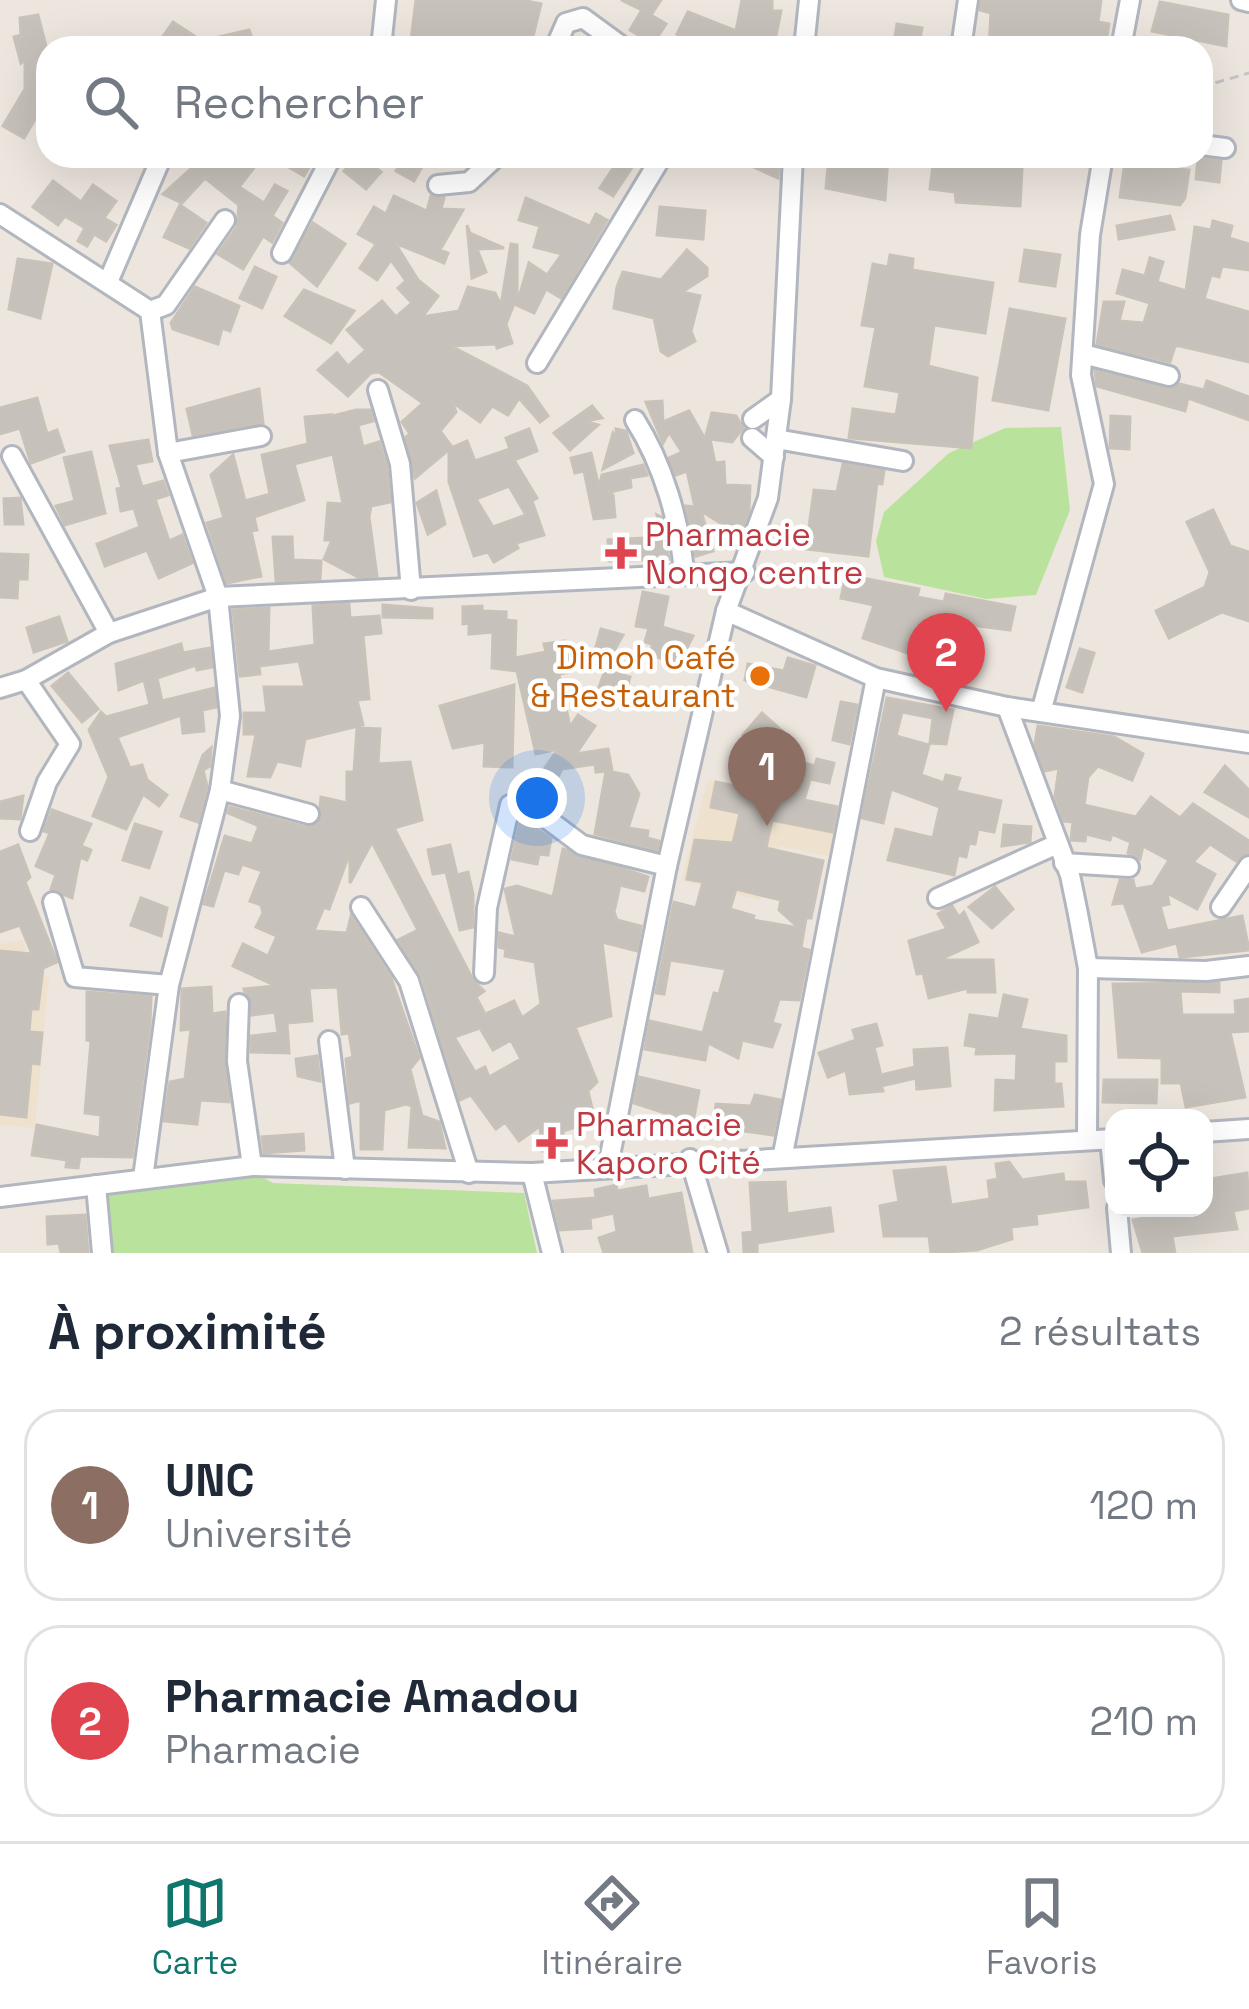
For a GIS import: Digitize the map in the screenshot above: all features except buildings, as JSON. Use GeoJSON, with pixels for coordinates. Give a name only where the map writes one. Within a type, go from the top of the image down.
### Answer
{"type":"FeatureCollection","features":[{"type":"Feature","properties":{"kind":"street"},"geometry":{"type":"LineString","coordinates":[[382,36],[386,0]]}},
{"type":"Feature","properties":{"kind":"street"},"geometry":{"type":"LineString","coordinates":[[805,36],[808,0]]}},
{"type":"Feature","properties":{"kind":"street"},"geometry":{"type":"LineString","coordinates":[[963,36],[968,0]]}},
{"type":"Feature","properties":{"kind":"street"},"geometry":{"type":"LineString","coordinates":[[1123,36],[1130,0]]}},
{"type":"Feature","properties":{"kind":"street"},"geometry":{"type":"LineString","coordinates":[[560,36],[566,23],[584,18],[608,36]]}},
{"type":"Feature","properties":{"kind":"street"},"geometry":{"type":"LineString","coordinates":[[1213,146],[1225,148]]}},
{"type":"Feature","properties":{"kind":"street"},"geometry":{"type":"LineString","coordinates":[[108,282],[157,168]]}},
{"type":"Feature","properties":{"kind":"street"},"geometry":{"type":"LineString","coordinates":[[282,253],[326,168]]}},
{"type":"Feature","properties":{"kind":"street"},"geometry":{"type":"LineString","coordinates":[[438,185],[469,182],[484,168]]}},
{"type":"Feature","properties":{"kind":"street"},"geometry":{"type":"LineString","coordinates":[[537,363],[655,168]]}},
{"type":"Feature","properties":{"kind":"street"},"geometry":{"type":"LineString","coordinates":[[608,1166],[667,866],[726,611],[745,572],[768,498],[781,399],[791,168]]}},
{"type":"Feature","properties":{"kind":"street"},"geometry":{"type":"LineString","coordinates":[[1041,712],[1104,484],[1084,406],[1082,354],[1090,235],[1101,168]]}},
{"type":"Feature","properties":{"kind":"street"},"geometry":{"type":"LineString","coordinates":[[0,214],[150,311],[168,452],[218,597],[230,716],[220,790],[169,985],[143,1178]]}},
{"type":"Feature","properties":{"kind":"street"},"geometry":{"type":"LineString","coordinates":[[150,311],[166,305],[225,220]]}},
{"type":"Feature","properties":{"kind":"street"},"geometry":{"type":"LineString","coordinates":[[1082,354],[1168,376]]}},
{"type":"Feature","properties":{"kind":"street"},"geometry":{"type":"LineString","coordinates":[[377,390],[400,464],[411,590]]}},
{"type":"Feature","properties":{"kind":"street"},"geometry":{"type":"LineString","coordinates":[[781,399],[753,429],[775,448],[903,461]]}},
{"type":"Feature","properties":{"kind":"street"},"geometry":{"type":"LineString","coordinates":[[635,420],[647,440],[681,538],[684,573]]}},
{"type":"Feature","properties":{"kind":"street"},"geometry":{"type":"LineString","coordinates":[[168,452],[261,436]]}},
{"type":"Feature","properties":{"kind":"street"},"geometry":{"type":"LineString","coordinates":[[12,456],[109,633]]}},
{"type":"Feature","properties":{"kind":"street"},"geometry":{"type":"LineString","coordinates":[[0,688],[26,680],[109,633],[218,597],[745,572]]}},
{"type":"Feature","properties":{"kind":"street"},"geometry":{"type":"LineString","coordinates":[[726,611],[875,678],[1007,707],[1249,743]]}},
{"type":"Feature","properties":{"kind":"street"},"geometry":{"type":"LineString","coordinates":[[784,1154],[875,678]]}},
{"type":"Feature","properties":{"kind":"street"},"geometry":{"type":"LineString","coordinates":[[26,680],[70,744],[47,782],[30,831]]}},
{"type":"Feature","properties":{"kind":"street"},"geometry":{"type":"LineString","coordinates":[[1007,707],[1059,854],[1088,968],[1088,1140]]}},
{"type":"Feature","properties":{"kind":"street"},"geometry":{"type":"LineString","coordinates":[[220,790],[309,814]]}},
{"type":"Feature","properties":{"kind":"street"},"geometry":{"type":"LineString","coordinates":[[484,973],[487,908],[510,805],[527,804],[582,845],[667,866]]}},
{"type":"Feature","properties":{"kind":"street"},"geometry":{"type":"LineString","coordinates":[[938,898],[1059,854],[1129,867]]}},
{"type":"Feature","properties":{"kind":"street"},"geometry":{"type":"LineString","coordinates":[[1221,907],[1249,866]]}},
{"type":"Feature","properties":{"kind":"street"},"geometry":{"type":"LineString","coordinates":[[53,902],[75,977],[169,985]]}},
{"type":"Feature","properties":{"kind":"street"},"geometry":{"type":"LineString","coordinates":[[361,907],[410,981],[469,1173]]}},
{"type":"Feature","properties":{"kind":"street"},"geometry":{"type":"LineString","coordinates":[[1088,968],[1206,971],[1249,966]]}},
{"type":"Feature","properties":{"kind":"street"},"geometry":{"type":"LineString","coordinates":[[239,1004],[237,1061],[252,1166]]}},
{"type":"Feature","properties":{"kind":"street"},"geometry":{"type":"LineString","coordinates":[[328,1040],[344,1169]]}},
{"type":"Feature","properties":{"kind":"street"},"geometry":{"type":"LineString","coordinates":[[1213,1131],[1249,1129]]}},
{"type":"Feature","properties":{"kind":"street"},"geometry":{"type":"LineString","coordinates":[[0,1197],[252,1166],[532,1173],[784,1154],[1105,1139]]}},
{"type":"Feature","properties":{"kind":"street"},"geometry":{"type":"LineString","coordinates":[[690,1160],[718,1253]]}},
{"type":"Feature","properties":{"kind":"street"},"geometry":{"type":"LineString","coordinates":[[532,1173],[552,1253]]}},
{"type":"Feature","properties":{"kind":"street"},"geometry":{"type":"LineString","coordinates":[[96,1185],[101,1253]]}},
{"type":"Feature","properties":{"kind":"street"},"geometry":{"type":"LineString","coordinates":[[1118,1217],[1120,1253]]}},
{"type":"Feature","properties":{"kind":"path"},"geometry":{"type":"LineString","coordinates":[[1213,84],[1249,73]]}},
{"type":"Feature","properties":{"kind":"shaded area"},"geometry":{"type":"Polygon","coordinates":[[[708,779],[842,806],[832,857],[780,846],[775,874],[765,873],[759,900],[681,881],[708,779]]]}},
{"type":"Feature","properties":{"kind":"shaded area"},"geometry":{"type":"Polygon","coordinates":[[[23,940],[33,971],[49,977],[35,1128],[0,1125],[0,944],[23,940]]]}},
{"type":"Feature","properties":{"kind":"green space"},"geometry":{"type":"Polygon","coordinates":[[[1061,427],[1070,510],[1036,595],[986,599],[884,577],[876,541],[884,512],[949,453],[1005,428],[1061,427]]]}},
{"type":"Feature","properties":{"kind":"green space"},"geometry":{"type":"Polygon","coordinates":[[[251,1171],[273,1183],[524,1193],[537,1253],[109,1253],[95,1212],[107,1196],[251,1171]]]}},
{"type":"Feature","properties":{"kind":"place","name":"Pharmacie Nongo centre"},"geometry":{"type":"Point","coordinates":[621,553]}},
{"type":"Feature","properties":{"kind":"place","name":"Dimoh Café & Restaurant"},"geometry":{"type":"Point","coordinates":[760,676]}},
{"type":"Feature","properties":{"kind":"place","name":"Pharmacie Amadou"},"geometry":{"type":"Point","coordinates":[946,712]}},
{"type":"Feature","properties":{"kind":"place","name":"UNC"},"geometry":{"type":"Point","coordinates":[767,826]}},
{"type":"Feature","properties":{"kind":"place","name":"Pharmacie Kaporo Cité"},"geometry":{"type":"Point","coordinates":[552,1143]}}]}
